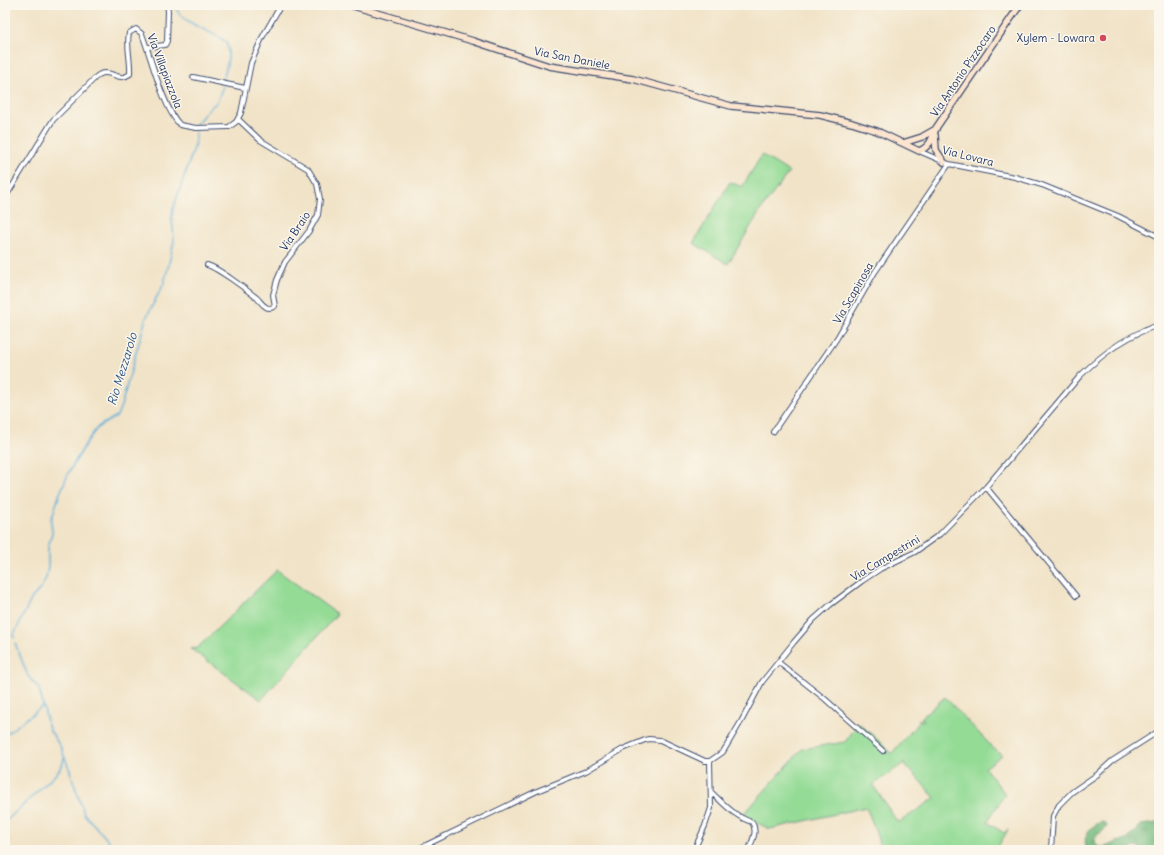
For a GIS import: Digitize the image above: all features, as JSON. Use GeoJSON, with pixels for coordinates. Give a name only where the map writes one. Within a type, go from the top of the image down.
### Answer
{"type":"FeatureCollection","features":[{"type":"Feature","properties":{"kind":"street"},"geometry":{"type":"LineString","coordinates":[[148,47],[165,45],[167,41],[167,5]]}},
{"type":"Feature","properties":{"kind":"street"},"geometry":{"type":"LineString","coordinates":[[238,119],[242,113],[251,63],[263,36],[281,5]]}},
{"type":"Feature","properties":{"kind":"street","name":"Via San Daniele"},"geometry":{"type":"LineString","coordinates":[[350,5],[473,41],[549,66],[633,79],[732,106],[769,110]]}},
{"type":"Feature","properties":{"kind":"street","name":"Via Antonio Pizzocaro"},"geometry":{"type":"LineString","coordinates":[[919,151],[930,145],[936,128],[1020,5]]}},
{"type":"Feature","properties":{"kind":"street","name":"Via Villapiazzola"},"geometry":{"type":"LineString","coordinates":[[5,198],[53,120],[97,76],[104,73],[117,77],[126,77],[130,74],[130,57],[127,42],[129,33],[136,29],[142,34],[148,47],[171,113],[180,125],[196,128],[229,127],[238,119]]}},
{"type":"Feature","properties":{"kind":"street"},"geometry":{"type":"LineString","coordinates":[[193,77],[246,88]]}},
{"type":"Feature","properties":{"kind":"street","name":"Via Lovara"},"geometry":{"type":"LineString","coordinates":[[769,110],[820,115],[877,131],[947,163],[1015,177],[1042,185],[1118,216],[1159,237]]}},
{"type":"Feature","properties":{"kind":"street","name":"Via Braio"},"geometry":{"type":"LineString","coordinates":[[206,265],[211,266],[257,298],[266,308],[271,308],[275,306],[273,295],[277,280],[285,262],[318,215],[320,199],[318,184],[308,169],[260,140],[238,119]]}},
{"type":"Feature","properties":{"kind":"street","name":"Via Antonio Pizzocaro"},"geometry":{"type":"LineString","coordinates":[[903,143],[922,137],[936,128]]}},
{"type":"Feature","properties":{"kind":"street","name":"Via Antonio Pizzocaro"},"geometry":{"type":"LineString","coordinates":[[936,128],[936,150],[947,163]]}},
{"type":"Feature","properties":{"kind":"street"},"geometry":{"type":"LineString","coordinates":[[919,151],[922,137]]}},
{"type":"Feature","properties":{"kind":"street","name":"Via Scapinosa"},"geometry":{"type":"LineString","coordinates":[[774,432],[837,338],[875,272],[947,163]]}},
{"type":"Feature","properties":{"kind":"street","name":"Via Campestrini"},"geometry":{"type":"LineString","coordinates":[[710,761],[723,752],[762,682],[813,620],[830,605],[880,569],[915,552],[940,534],[986,487],[1080,376],[1093,363],[1132,336],[1159,325]]}},
{"type":"Feature","properties":{"kind":"street"},"geometry":{"type":"LineString","coordinates":[[986,487],[1076,596]]}},
{"type":"Feature","properties":{"kind":"street"},"geometry":{"type":"LineString","coordinates":[[778,662],[825,699],[883,751]]}},
{"type":"Feature","properties":{"kind":"street"},"geometry":{"type":"LineString","coordinates":[[1051,850],[1053,816],[1059,804],[1072,792],[1098,774],[1112,761],[1159,731]]}},
{"type":"Feature","properties":{"kind":"street"},"geometry":{"type":"LineString","coordinates":[[416,850],[537,791],[586,771],[623,749],[649,739],[660,740],[696,758],[704,761],[710,761],[710,791],[712,801],[710,816],[694,850]]}},
{"type":"Feature","properties":{"kind":"street"},"geometry":{"type":"LineString","coordinates":[[710,791],[730,809],[745,820],[752,822],[755,828],[755,834],[749,850]]}},
{"type":"Feature","properties":{"kind":"green space"},"geometry":{"type":"Polygon","coordinates":[[[762,155],[789,172],[760,211],[728,264],[693,243],[730,182],[742,187],[762,155]]]}},
{"type":"Feature","properties":{"kind":"green space"},"geometry":{"type":"Polygon","coordinates":[[[277,570],[337,614],[261,700],[191,649],[197,648],[277,570]]]}},
{"type":"Feature","properties":{"kind":"green space"},"geometry":{"type":"Polygon","coordinates":[[[945,697],[993,748],[1002,755],[985,768],[1005,794],[987,822],[1004,833],[1008,830],[996,850],[955,850],[937,845],[938,850],[881,850],[875,829],[866,807],[770,829],[742,816],[802,749],[845,742],[859,723],[886,747],[891,754],[919,722],[919,719],[922,721],[924,720],[921,718],[945,697]],[[904,763],[873,785],[898,823],[935,798],[904,763]]]}},
{"type":"Feature","properties":{"kind":"green space"},"geometry":{"type":"Polygon","coordinates":[[[1159,821],[1159,850],[1138,850],[1140,846],[1137,846],[1127,850],[1087,850],[1085,841],[1087,833],[1101,822],[1105,823],[1107,826],[1094,839],[1097,846],[1103,847],[1128,839],[1130,835],[1137,831],[1140,825],[1157,823],[1159,821]]]}},
{"type":"Feature","properties":{"kind":"waterway","name":"Rio Mezzarolo"},"geometry":{"type":"LineString","coordinates":[[174,5],[178,12],[190,23],[226,42],[228,56],[223,81]]}},
{"type":"Feature","properties":{"kind":"waterway","name":"Rio Mezzarolo"},"geometry":{"type":"LineString","coordinates":[[195,125],[217,102],[223,86]]}},
{"type":"Feature","properties":{"kind":"waterway","name":"Rio Mezzarolo"},"geometry":{"type":"LineString","coordinates":[[14,638],[13,634],[32,598],[41,588],[46,578],[48,567],[48,547],[52,533],[51,520],[69,472],[88,440],[98,427],[117,416],[121,406],[146,318],[164,283],[174,241],[172,218],[173,209],[195,145],[195,130]]}},
{"type":"Feature","properties":{"kind":"waterway","name":"Rio Mezzarolo"},"geometry":{"type":"LineString","coordinates":[[15,643],[28,676],[39,689],[49,729],[60,746],[84,814],[117,850]]}},
{"type":"Feature","properties":{"kind":"waterway"},"geometry":{"type":"LineString","coordinates":[[5,735],[43,706]]}},
{"type":"Feature","properties":{"kind":"waterway","name":"Rio Mezzarolo"},"geometry":{"type":"LineString","coordinates":[[5,822],[55,775],[62,766],[64,758]]}},
{"type":"Feature","properties":{"kind":"place","name":"Xylem - Lowara"},"geometry":{"type":"Point","coordinates":[1103,38]}}]}
